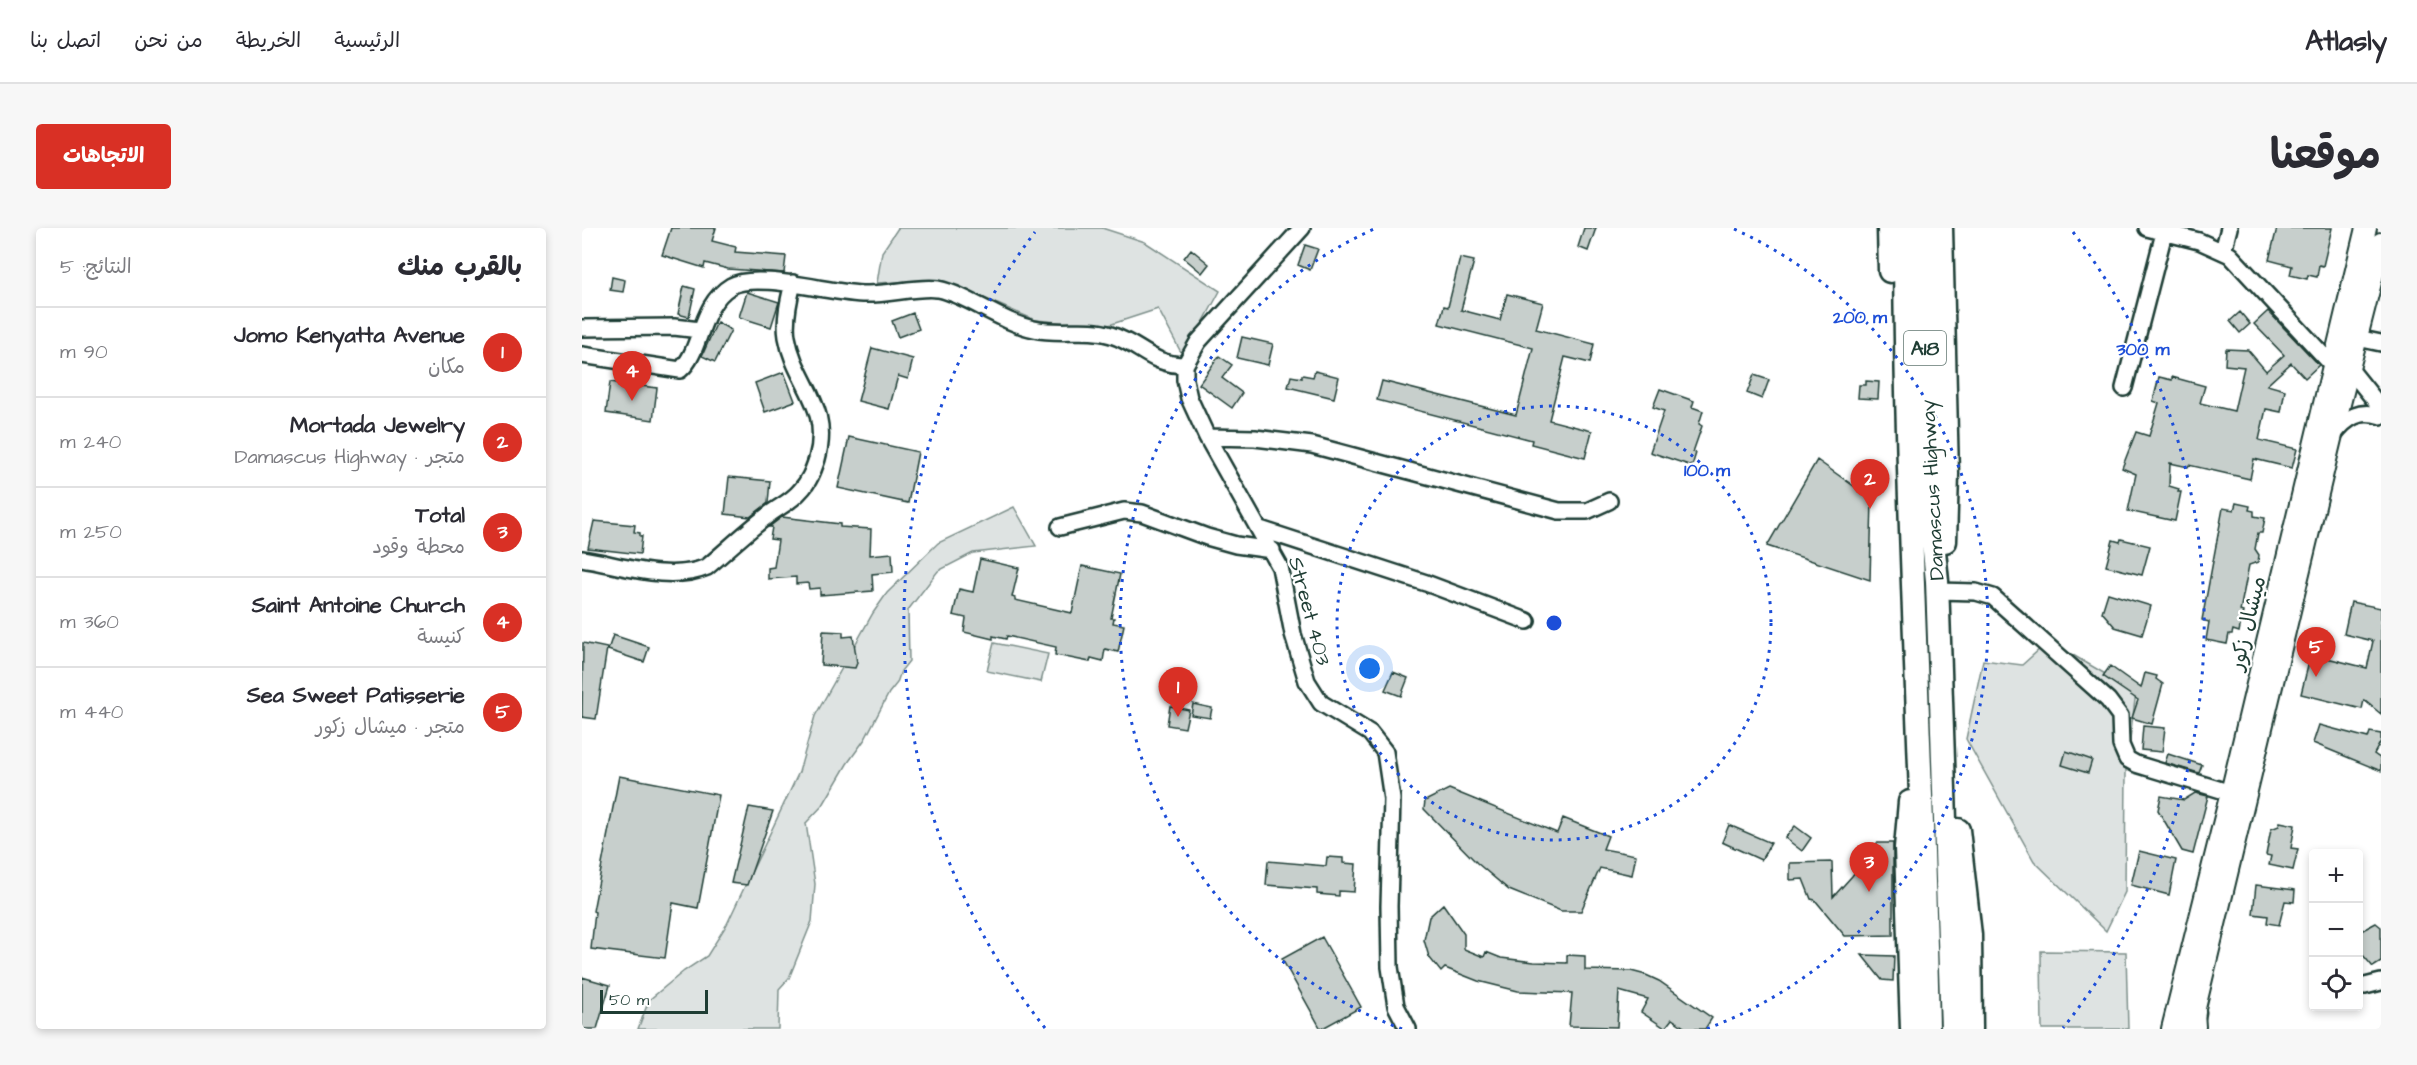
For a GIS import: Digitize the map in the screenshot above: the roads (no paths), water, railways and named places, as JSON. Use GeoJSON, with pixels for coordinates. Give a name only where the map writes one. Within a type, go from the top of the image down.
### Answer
{"type":"FeatureCollection","features":[{"type":"Feature","properties":{"kind":"highway"},"geometry":{"type":"LineString","coordinates":[[1890,228],[1897,528],[1903,569],[1914,606]]}},
{"type":"Feature","properties":{"kind":"highway","name":"Damascus Highway"},"geometry":{"type":"LineString","coordinates":[[1905,228],[1918,465],[1929,500],[1937,586],[1944,752]]}},
{"type":"Feature","properties":{"kind":"highway","name":"Damascus Highway"},"geometry":{"type":"LineString","coordinates":[[1920,751],[1914,606],[1923,228]]}},
{"type":"Feature","properties":{"kind":"highway"},"geometry":{"type":"LineString","coordinates":[[1937,586],[1945,542],[1947,474],[1941,228]]}},
{"type":"Feature","properties":{"kind":"highway"},"geometry":{"type":"LineString","coordinates":[[1920,751],[1928,1029]]}},
{"type":"Feature","properties":{"kind":"highway"},"geometry":{"type":"LineString","coordinates":[[1912,1029],[1906,848],[1908,815],[1920,751]]}},
{"type":"Feature","properties":{"kind":"highway"},"geometry":{"type":"LineString","coordinates":[[1944,752],[1952,1029]]}},
{"type":"Feature","properties":{"kind":"highway"},"geometry":{"type":"LineString","coordinates":[[1944,752],[1959,835],[1970,935],[1971,1029]]}},
{"type":"Feature","properties":{"kind":"main road","name":"ميشال زكور"},"geometry":{"type":"LineString","coordinates":[[2193,1023],[2331,439],[2366,228]]}},
{"type":"Feature","properties":{"kind":"main road","name":"ميشال زكور"},"geometry":{"type":"LineString","coordinates":[[2172,1029],[2341,368],[2357,338],[2380,250]]}},
{"type":"Feature","properties":{"kind":"street"},"geometry":{"type":"LineString","coordinates":[[582,355],[680,370],[686,365],[700,330],[715,302],[732,285],[756,282],[793,283],[858,294],[940,289],[1005,320],[1028,328],[1052,332],[1110,334],[1159,362],[1185,365],[1198,342],[1215,322],[1302,228]]}},
{"type":"Feature","properties":{"kind":"street"},"geometry":{"type":"LineString","coordinates":[[2147,228],[2199,242],[2223,251],[2236,260],[2381,408]]}},
{"type":"Feature","properties":{"kind":"street"},"geometry":{"type":"LineString","coordinates":[[2223,251],[2229,228]]}},
{"type":"Feature","properties":{"kind":"street"},"geometry":{"type":"LineString","coordinates":[[2124,388],[2164,233]]}},
{"type":"Feature","properties":{"kind":"street"},"geometry":{"type":"LineString","coordinates":[[582,559],[665,573],[699,570],[707,567],[768,515],[801,491],[815,463],[821,428],[816,407],[790,351],[786,335],[789,299],[793,283]]}},
{"type":"Feature","properties":{"kind":"street"},"geometry":{"type":"LineString","coordinates":[[582,328],[666,327],[700,330]]}},
{"type":"Feature","properties":{"kind":"street"},"geometry":{"type":"LineString","coordinates":[[2357,338],[2381,342]]}},
{"type":"Feature","properties":{"kind":"street","name":"Street 403"},"geometry":{"type":"LineString","coordinates":[[1185,365],[1189,398],[1207,437],[1280,567],[1293,634],[1306,681],[1322,703],[1370,732],[1384,752],[1392,799],[1390,967],[1396,1006],[1408,1029]]}},
{"type":"Feature","properties":{"kind":"street"},"geometry":{"type":"LineString","coordinates":[[2331,439],[2345,421],[2356,414],[2367,412],[2381,416]]}},
{"type":"Feature","properties":{"kind":"street"},"geometry":{"type":"LineString","coordinates":[[1207,437],[1256,438],[1312,445],[1559,511],[1587,511],[1609,501]]}},
{"type":"Feature","properties":{"kind":"street"},"geometry":{"type":"LineString","coordinates":[[1060,527],[1124,511],[1143,513],[1207,537],[1236,545],[1272,550]]}},
{"type":"Feature","properties":{"kind":"street"},"geometry":{"type":"LineString","coordinates":[[1260,529],[1426,583],[1527,621]]}},
{"type":"Feature","properties":{"kind":"street"},"geometry":{"type":"LineString","coordinates":[[1937,586],[1993,597],[2108,700],[2120,716],[2121,745],[2127,759],[2136,764],[2231,793]]}},
{"type":"Feature","properties":{"kind":"street"},"geometry":{"type":"LineString","coordinates":[[2365,986],[2381,982]]}},
{"type":"Feature","properties":{"kind":"place","name":"Saint Antoine Church"},"geometry":{"type":"Point","coordinates":[632,401]}},
{"type":"Feature","properties":{"kind":"place","name":"Mortada Jewelry"},"geometry":{"type":"Point","coordinates":[1870,509]}},
{"type":"Feature","properties":{"kind":"place","name":"Sea Sweet Patisserie"},"geometry":{"type":"Point","coordinates":[2316,677]}},
{"type":"Feature","properties":{"kind":"place","name":"Jomo Kenyatta Avenue"},"geometry":{"type":"Point","coordinates":[1178,717]}},
{"type":"Feature","properties":{"kind":"place","name":"Total"},"geometry":{"type":"Point","coordinates":[1869,892]}}]}
